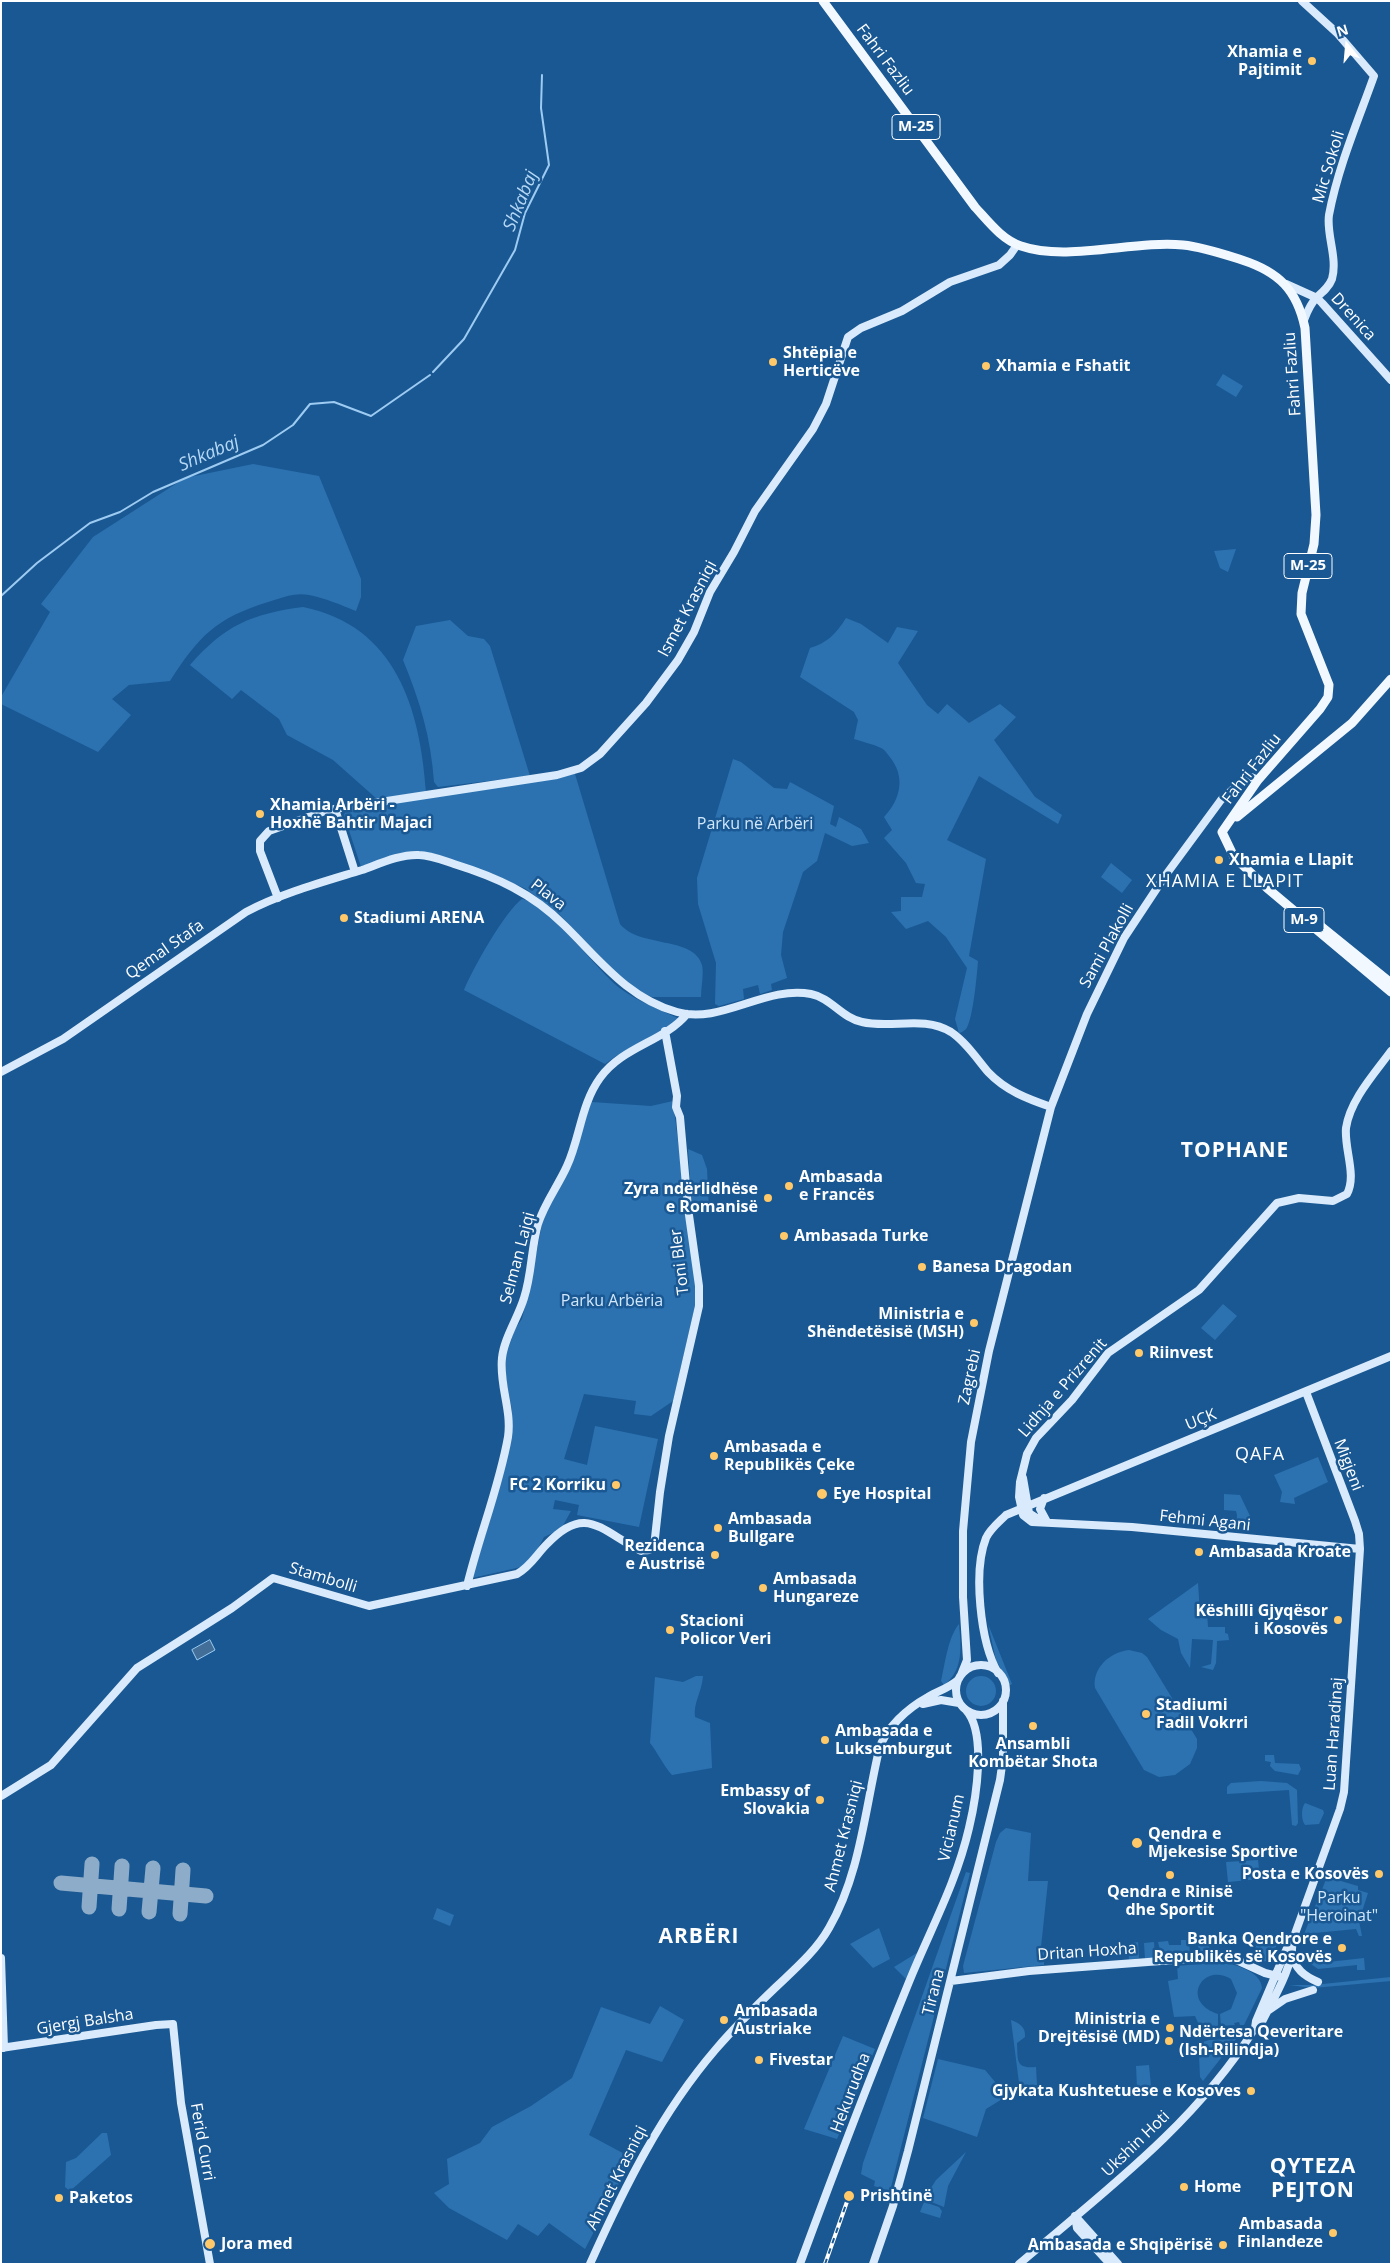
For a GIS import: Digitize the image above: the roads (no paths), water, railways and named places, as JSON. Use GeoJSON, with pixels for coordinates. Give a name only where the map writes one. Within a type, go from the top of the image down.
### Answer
{"type":"FeatureCollection","features":[{"type":"Feature","properties":{"kind":"main road","name":"Fahri Fazliu"},"geometry":{"type":"LineString","coordinates":[[823,1],[976,207],[999,232],[1017,245],[1053,252],[1183,245],[1219,253],[1259,266],[1286,284],[1295,298],[1304,320],[1316,515],[1314,544],[1302,594],[1301,614],[1309,638],[1326,674],[1329,690],[1326,702],[1258,780],[1222,832],[1226,841]]}},
{"type":"Feature","properties":{"kind":"main road"},"geometry":{"type":"LineString","coordinates":[[1232,819],[1248,809],[1352,724],[1391,679]]}},
{"type":"Feature","properties":{"kind":"main road","name":"M-9"},"geometry":{"type":"LineString","coordinates":[[1226,841],[1282,895],[1391,983]]}},
{"type":"Feature","properties":{"kind":"main road","name":"M-9"},"geometry":{"type":"LineString","coordinates":[[1226,841],[1234,857],[1267,888],[1391,992]]}},
{"type":"Feature","properties":{"kind":"street","name":"Mic Sokoli"},"geometry":{"type":"LineString","coordinates":[[1302,1],[1331,27],[1374,76],[1343,166],[1330,214],[1329,222],[1333,244],[1332,280],[1317,298],[1304,320]]}},
{"type":"Feature","properties":{"kind":"street","name":"Ismet Krasniqi"},"geometry":{"type":"LineString","coordinates":[[278,898],[260,851],[262,837],[273,829],[335,808],[557,775],[575,771],[594,760],[646,703],[684,651],[710,592],[734,552],[754,511],[813,429],[826,404],[848,337],[861,328],[902,311],[950,282],[998,265],[1010,255],[1017,245]]}},
{"type":"Feature","properties":{"kind":"street","name":"Drenica"},"geometry":{"type":"LineString","coordinates":[[1286,284],[1317,298],[1391,380]]}},
{"type":"Feature","properties":{"kind":"street","name":"Sami Plakolli"},"geometry":{"type":"LineString","coordinates":[[1051,1107],[1087,1014],[1111,962],[1128,931],[1165,876],[1226,795],[1246,778],[1251,777],[1258,780]]}},
{"type":"Feature","properties":{"kind":"street"},"geometry":{"type":"LineString","coordinates":[[335,808],[355,872]]}},
{"type":"Feature","properties":{"kind":"street","name":"Plava"},"geometry":{"type":"LineString","coordinates":[[355,872],[402,857],[422,855],[508,883],[530,896],[552,913],[629,989],[667,1008],[688,1014],[700,1014],[793,992],[818,996],[849,1017],[862,1022],[936,1026],[955,1035],[1002,1084],[1020,1095],[1051,1107]]}},
{"type":"Feature","properties":{"kind":"street","name":"Qemal Stafa"},"geometry":{"type":"LineString","coordinates":[[1,1072],[63,1039],[236,917],[278,898],[355,872]]}},
{"type":"Feature","properties":{"kind":"street","name":"Selman Lajqi"},"geometry":{"type":"LineString","coordinates":[[467,1586],[487,1521],[508,1437],[509,1414],[504,1393],[502,1360],[504,1349],[525,1296],[541,1217],[568,1165],[586,1106],[598,1080],[611,1065],[626,1053],[680,1023],[688,1014]]}},
{"type":"Feature","properties":{"kind":"street","name":"Toni Bler"},"geometry":{"type":"LineString","coordinates":[[654,1547],[669,1436],[679,1386],[695,1327],[699,1295],[688,1208],[680,1117],[676,1107],[677,1096],[665,1032]]}},
{"type":"Feature","properties":{"kind":"street","name":"Lidhja e Prizrenit"},"geometry":{"type":"LineString","coordinates":[[1024,1506],[1019,1490],[1027,1454],[1036,1438],[1072,1400],[1101,1360],[1117,1346],[1199,1290],[1266,1217],[1274,1205],[1293,1198],[1333,1201],[1347,1194],[1351,1184],[1346,1137],[1348,1121],[1358,1098],[1391,1051]]}},
{"type":"Feature","properties":{"kind":"street","name":"Zagrebi"},"geometry":{"type":"LineString","coordinates":[[960,1678],[968,1660],[963,1597],[963,1531],[971,1442],[985,1368],[1051,1107]]}},
{"type":"Feature","properties":{"kind":"street","name":"UÇK"},"geometry":{"type":"LineString","coordinates":[[1024,1506],[1391,1356]]}},
{"type":"Feature","properties":{"kind":"street","name":"Migjeni"},"geometry":{"type":"LineString","coordinates":[[1306,1392],[1355,1521],[1359,1534],[1360,1549]]}},
{"type":"Feature","properties":{"kind":"street"},"geometry":{"type":"LineString","coordinates":[[1044,1498],[1040,1509],[1047,1522]]}},
{"type":"Feature","properties":{"kind":"street"},"geometry":{"type":"LineString","coordinates":[[1024,1506],[1031,1515],[1047,1522]]}},
{"type":"Feature","properties":{"kind":"street"},"geometry":{"type":"LineString","coordinates":[[966,1710],[978,1715],[990,1714],[998,1709],[1006,1691],[1004,1682],[989,1662],[978,1576],[987,1537],[1006,1515],[1024,1506]]}},
{"type":"Feature","properties":{"kind":"street"},"geometry":{"type":"LineString","coordinates":[[1024,1506],[1029,1521]]}},
{"type":"Feature","properties":{"kind":"street","name":"Fehmi Agani"},"geometry":{"type":"LineString","coordinates":[[1006,1515],[1029,1521],[1162,1530],[1360,1549]]}},
{"type":"Feature","properties":{"kind":"street","name":"Stambolli"},"geometry":{"type":"LineString","coordinates":[[1,1796],[52,1765],[138,1668],[232,1608],[273,1578],[369,1606],[517,1574],[529,1566],[558,1533],[572,1523],[594,1525],[641,1551],[654,1547]]}},
{"type":"Feature","properties":{"kind":"street","name":"Luan Haradinaj"},"geometry":{"type":"LineString","coordinates":[[1278,1980],[1292,1953],[1292,1942],[1344,1796],[1360,1549]]}},
{"type":"Feature","properties":{"kind":"street"},"geometry":{"type":"LineString","coordinates":[[968,1660],[976,1666]]}},
{"type":"Feature","properties":{"kind":"street"},"geometry":{"type":"LineString","coordinates":[[975,1724],[959,1703],[956,1690],[960,1678],[976,1666],[989,1662]]}},
{"type":"Feature","properties":{"kind":"street","name":"Ahmet Krasniqi"},"geometry":{"type":"LineString","coordinates":[[590,2264],[624,2190],[657,2130],[675,2102],[726,2038],[804,1960],[828,1930],[847,1887],[854,1863],[882,1738],[928,1697],[950,1687],[960,1678]]}},
{"type":"Feature","properties":{"kind":"street","name":"Ahmet Krasniqi"},"geometry":{"type":"LineString","coordinates":[[914,1708],[935,1700],[950,1700],[959,1703]]}},
{"type":"Feature","properties":{"kind":"street","name":"Tirana"},"geometry":{"type":"LineString","coordinates":[[873,2264],[896,2197],[1000,1780],[1003,1758],[1003,1701]]}},
{"type":"Feature","properties":{"kind":"street"},"geometry":{"type":"LineString","coordinates":[[990,1714],[1002,1724]]}},
{"type":"Feature","properties":{"kind":"street"},"geometry":{"type":"LineString","coordinates":[[975,1724],[978,1715]]}},
{"type":"Feature","properties":{"kind":"street","name":"Vicianum"},"geometry":{"type":"LineString","coordinates":[[930,1933],[946,1900],[970,1826],[977,1770],[975,1724]]}},
{"type":"Feature","properties":{"kind":"street","name":"Hekurudha"},"geometry":{"type":"LineString","coordinates":[[800,2264],[930,1933]]}},
{"type":"Feature","properties":{"kind":"street","name":"Luan Haradinaj"},"geometry":{"type":"LineString","coordinates":[[1278,1980],[1287,1948],[1292,1942]]}},
{"type":"Feature","properties":{"kind":"street"},"geometry":{"type":"LineString","coordinates":[[1292,1953],[1300,1972],[1318,1982]]}},
{"type":"Feature","properties":{"kind":"street","name":"Dritan Hoxha"},"geometry":{"type":"LineString","coordinates":[[951,1981],[1029,1971],[1214,1957],[1232,1958],[1278,1980]]}},
{"type":"Feature","properties":{"kind":"street"},"geometry":{"type":"LineString","coordinates":[[1,1958],[3,2048]]}},
{"type":"Feature","properties":{"kind":"street","name":"Ukshin Hoti"},"geometry":{"type":"LineString","coordinates":[[1018,2264],[1154,2149],[1219,2079],[1255,2028],[1261,2024],[1268,2011],[1278,1980]]}},
{"type":"Feature","properties":{"kind":"street","name":"Ukshin Hoti"},"geometry":{"type":"LineString","coordinates":[[1255,2028],[1256,2021],[1278,1980]]}},
{"type":"Feature","properties":{"kind":"street"},"geometry":{"type":"LineString","coordinates":[[1268,2011],[1286,1999],[1313,1990]]}},
{"type":"Feature","properties":{"kind":"street","name":"Gjergj Balsha"},"geometry":{"type":"LineString","coordinates":[[3,2048],[173,2024]]}},
{"type":"Feature","properties":{"kind":"street","name":"Ferid Curri"},"geometry":{"type":"LineString","coordinates":[[173,2024],[181,2103],[210,2264]]}},
{"type":"Feature","properties":{"kind":"street"},"geometry":{"type":"LineString","coordinates":[[1075,2216],[1077,2228],[1110,2264]]}},
{"type":"Feature","properties":{"kind":"street"},"geometry":{"type":"LineString","coordinates":[[1075,2216],[1118,2264]]}},
{"type":"Feature","properties":{"kind":"waterway","name":"Shkabaj"},"geometry":{"type":"LineString","coordinates":[[433,372],[464,339],[515,250],[525,213],[549,165],[541,108],[542,75]]}},
{"type":"Feature","properties":{"kind":"waterway","name":"Shkabaj"},"geometry":{"type":"LineString","coordinates":[[1,596],[37,563],[90,523],[120,512],[153,492],[263,445],[293,425],[310,404],[334,402],[371,416],[430,375]]}},
{"type":"Feature","properties":{"kind":"railway"},"geometry":{"type":"LineString","coordinates":[[825,2264],[849,2196]]}},
{"type":"Feature","properties":{"kind":"place","name":"Xhamia e Pajtimit"},"geometry":{"type":"Point","coordinates":[1312,61]}},
{"type":"Feature","properties":{"kind":"place","name":"Shtëpia e Herticëve"},"geometry":{"type":"Point","coordinates":[773,362]}},
{"type":"Feature","properties":{"kind":"place","name":"Xhamia e Fshatit"},"geometry":{"type":"Point","coordinates":[986,366]}},
{"type":"Feature","properties":{"kind":"place","name":"Xhamia Arbëri - Hoxhë Bahtir Majaci"},"geometry":{"type":"Point","coordinates":[260,814]}},
{"type":"Feature","properties":{"kind":"place","name":"Xhamia e Llapit"},"geometry":{"type":"Point","coordinates":[1219,860]}},
{"type":"Feature","properties":{"kind":"place","name":"Stadiumi ARENA"},"geometry":{"type":"Point","coordinates":[344,918]}},
{"type":"Feature","properties":{"kind":"place","name":"Ambasada e Francës"},"geometry":{"type":"Point","coordinates":[789,1186]}},
{"type":"Feature","properties":{"kind":"place","name":"Zyra ndërlidhëse e Romanisë"},"geometry":{"type":"Point","coordinates":[768,1198]}},
{"type":"Feature","properties":{"kind":"place","name":"Ambasada Turke"},"geometry":{"type":"Point","coordinates":[784,1236]}},
{"type":"Feature","properties":{"kind":"place","name":"Banesa Dragodan"},"geometry":{"type":"Point","coordinates":[922,1267]}},
{"type":"Feature","properties":{"kind":"place","name":"Ministria e Shëndetësisë (MSH)"},"geometry":{"type":"Point","coordinates":[974,1323]}},
{"type":"Feature","properties":{"kind":"place","name":"Riinvest"},"geometry":{"type":"Point","coordinates":[1139,1353]}},
{"type":"Feature","properties":{"kind":"place","name":"Ambasada e Republikës Çeke"},"geometry":{"type":"Point","coordinates":[714,1456]}},
{"type":"Feature","properties":{"kind":"place","name":"FC 2 Korriku"},"geometry":{"type":"Point","coordinates":[616,1485]}},
{"type":"Feature","properties":{"kind":"place","name":"Eye Hospital"},"geometry":{"type":"Point","coordinates":[822,1494]}},
{"type":"Feature","properties":{"kind":"place","name":"Ambasada Bullgare"},"geometry":{"type":"Point","coordinates":[718,1528]}},
{"type":"Feature","properties":{"kind":"place","name":"Ambasada Kroate"},"geometry":{"type":"Point","coordinates":[1199,1552]}},
{"type":"Feature","properties":{"kind":"place","name":"Rezidenca e Austrisë"},"geometry":{"type":"Point","coordinates":[715,1555]}},
{"type":"Feature","properties":{"kind":"place","name":"Ambasada Hungareze"},"geometry":{"type":"Point","coordinates":[763,1588]}},
{"type":"Feature","properties":{"kind":"place","name":"Këshilli Gjyqësor i Kosovës"},"geometry":{"type":"Point","coordinates":[1338,1620]}},
{"type":"Feature","properties":{"kind":"place","name":"Stacioni Policor Veri"},"geometry":{"type":"Point","coordinates":[670,1630]}},
{"type":"Feature","properties":{"kind":"place","name":"Stadiumi Fadil Vokrri"},"geometry":{"type":"Point","coordinates":[1146,1714]}},
{"type":"Feature","properties":{"kind":"place","name":"Ansambli Kombëtar Shota"},"geometry":{"type":"Point","coordinates":[1033,1726]}},
{"type":"Feature","properties":{"kind":"place","name":"Ambasada e Luksemburgut"},"geometry":{"type":"Point","coordinates":[825,1740]}},
{"type":"Feature","properties":{"kind":"place","name":"Embassy of Slovakia"},"geometry":{"type":"Point","coordinates":[820,1800]}},
{"type":"Feature","properties":{"kind":"place","name":"Qendra e Mjekesise Sportive"},"geometry":{"type":"Point","coordinates":[1137,1843]}},
{"type":"Feature","properties":{"kind":"place","name":"Posta e Kosovës"},"geometry":{"type":"Point","coordinates":[1379,1874]}},
{"type":"Feature","properties":{"kind":"place","name":"Qendra e Rinisë dhe Sportit"},"geometry":{"type":"Point","coordinates":[1170,1875]}},
{"type":"Feature","properties":{"kind":"place","name":"Banka Qendrore e Republikës së Kosovës"},"geometry":{"type":"Point","coordinates":[1342,1948]}},
{"type":"Feature","properties":{"kind":"place","name":"Ambasada Austriake"},"geometry":{"type":"Point","coordinates":[724,2020]}},
{"type":"Feature","properties":{"kind":"place","name":"Ministria e Drejtësisë (MD)"},"geometry":{"type":"Point","coordinates":[1170,2028]}},
{"type":"Feature","properties":{"kind":"place","name":"Ndërtesa Qeveritare (Ish-Rilindja)"},"geometry":{"type":"Point","coordinates":[1169,2041]}},
{"type":"Feature","properties":{"kind":"place","name":"Fivestar"},"geometry":{"type":"Point","coordinates":[759,2060]}},
{"type":"Feature","properties":{"kind":"place","name":"Gjykata Kushtetuese e Kosoves"},"geometry":{"type":"Point","coordinates":[1251,2091]}},
{"type":"Feature","properties":{"kind":"place","name":"Home"},"geometry":{"type":"Point","coordinates":[1184,2187]}},
{"type":"Feature","properties":{"kind":"place","name":"Prishtinë"},"geometry":{"type":"Point","coordinates":[849,2196]}},
{"type":"Feature","properties":{"kind":"place","name":"Paketos"},"geometry":{"type":"Point","coordinates":[59,2198]}},
{"type":"Feature","properties":{"kind":"place","name":"Ambasada Finlandeze"},"geometry":{"type":"Point","coordinates":[1333,2233]}},
{"type":"Feature","properties":{"kind":"place","name":"Jora med"},"geometry":{"type":"Point","coordinates":[210,2244]}},
{"type":"Feature","properties":{"kind":"place","name":"Ambasada e Shqipërisë"},"geometry":{"type":"Point","coordinates":[1223,2245]}},
{"type":"Feature","properties":{"kind":"district","name":"XHAMIA E LLAPIT"},"geometry":{"type":"Point","coordinates":[1225,882]}},
{"type":"Feature","properties":{"kind":"district","name":"TOPHANE"},"geometry":{"type":"Point","coordinates":[1235,1151]}},
{"type":"Feature","properties":{"kind":"district","name":"QAFA"},"geometry":{"type":"Point","coordinates":[1260,1455]}},
{"type":"Feature","properties":{"kind":"district","name":"ARBËRI"},"geometry":{"type":"Point","coordinates":[699,1937]}},
{"type":"Feature","properties":{"kind":"district","name":"QYTEZA PEJTON"},"geometry":{"type":"Point","coordinates":[1313,2179]}},
{"type":"Feature","properties":{"kind":"park label","name":"Parku në Arbëri"},"geometry":{"type":"Point","coordinates":[755,824]}},
{"type":"Feature","properties":{"kind":"park label","name":"Parku Arbëria"},"geometry":{"type":"Point","coordinates":[612,1301]}},
{"type":"Feature","properties":{"kind":"park label","name":"Parku \"Heroinat\""},"geometry":{"type":"Point","coordinates":[1339,1907]}}]}
